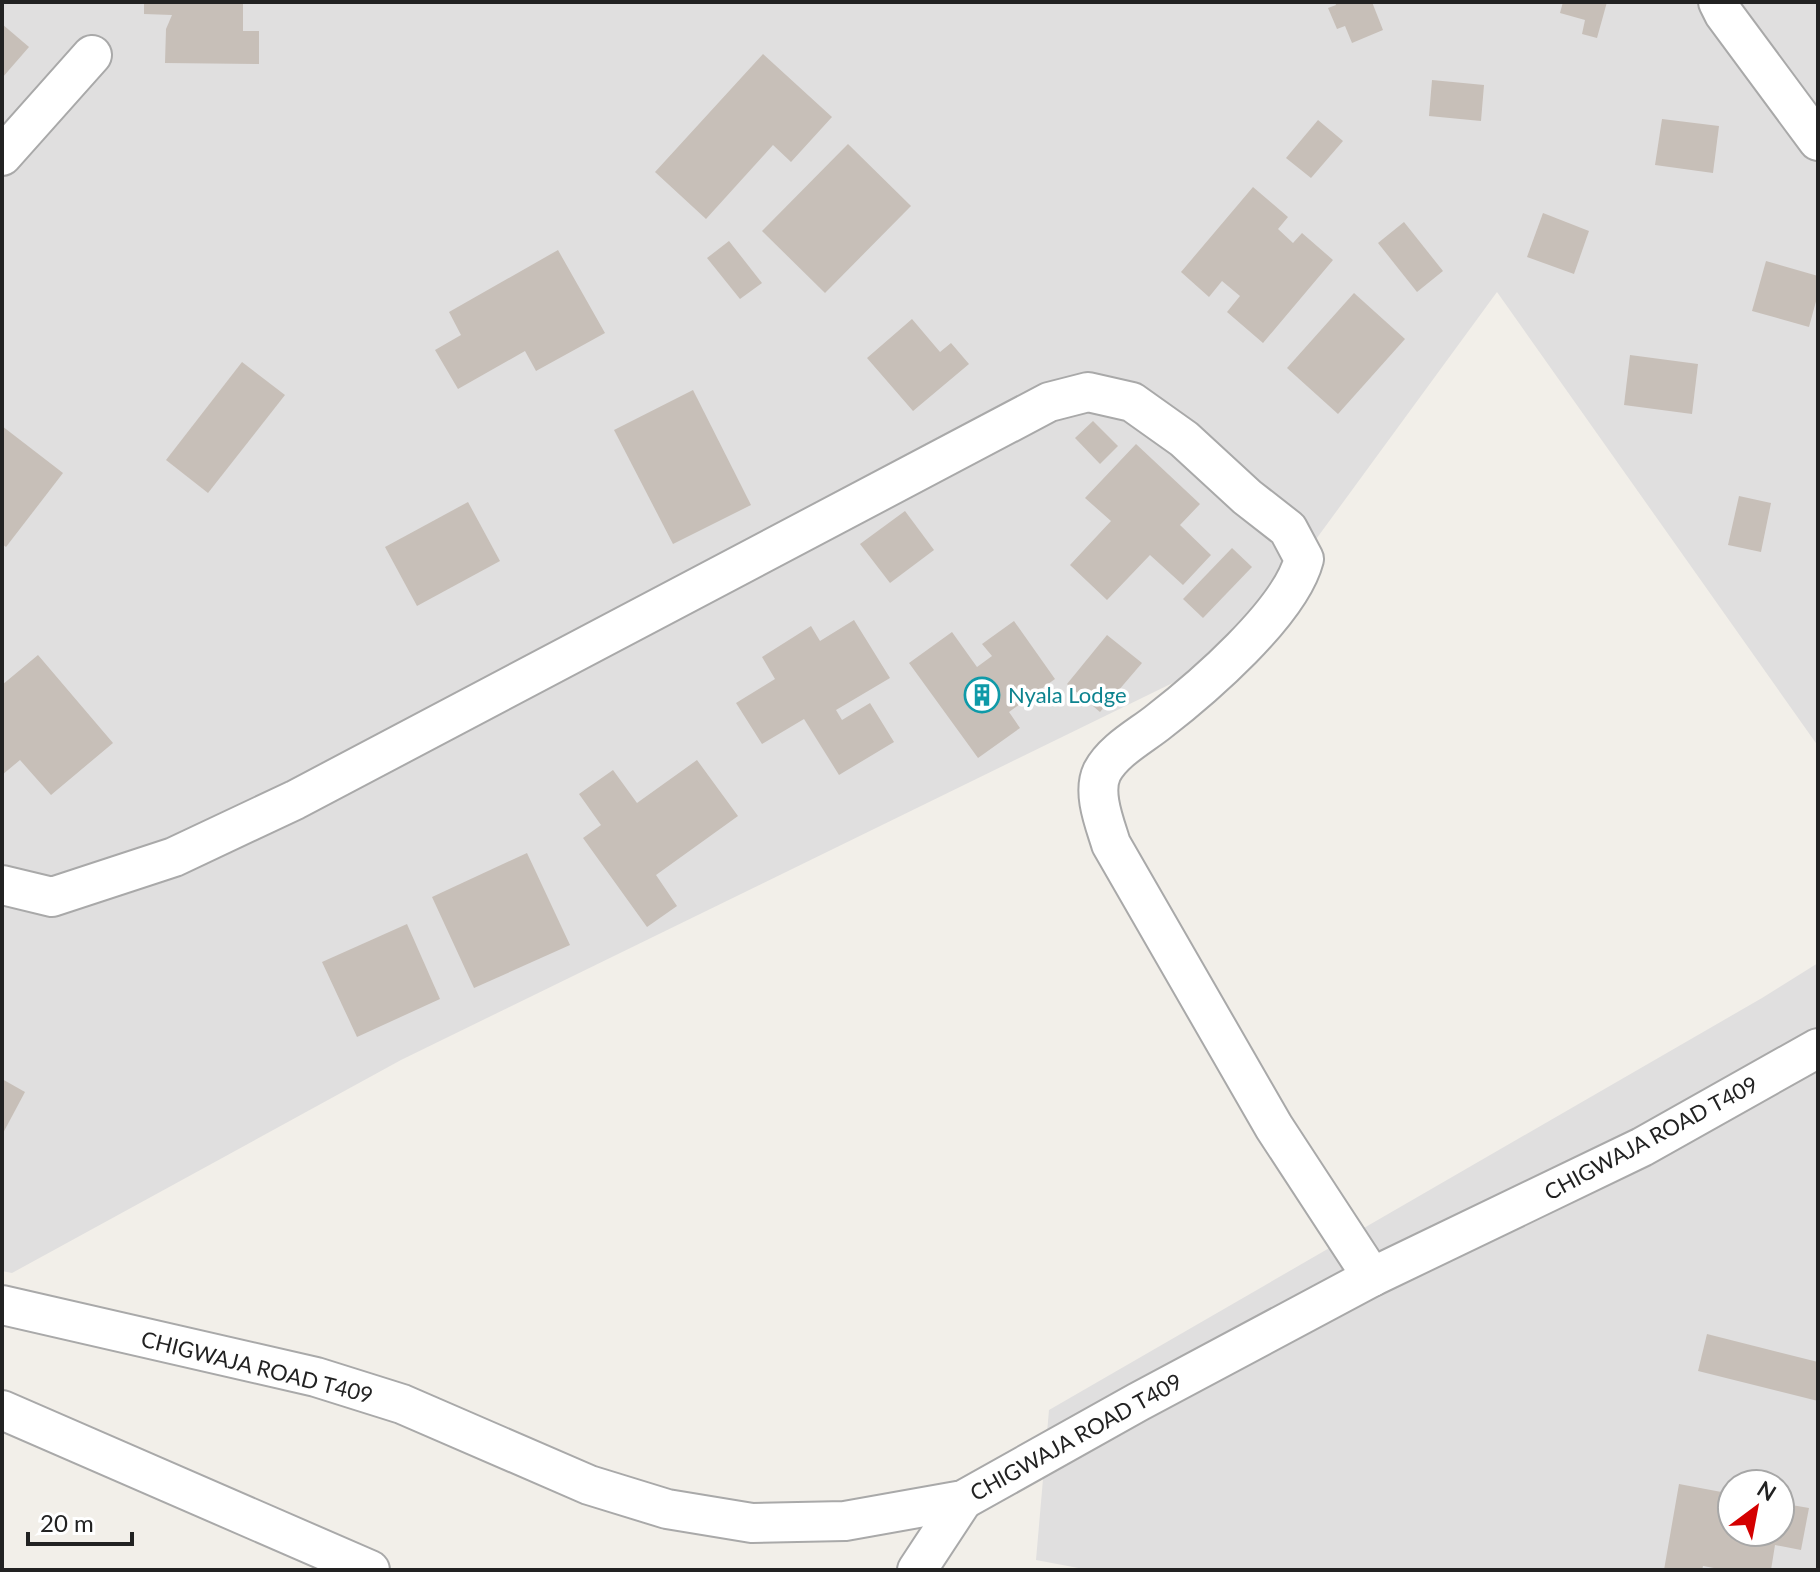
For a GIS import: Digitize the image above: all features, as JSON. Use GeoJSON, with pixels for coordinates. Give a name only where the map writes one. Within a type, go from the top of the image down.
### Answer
{"type":"FeatureCollection","features":[{"type":"Feature","properties":{"kind":"street"},"geometry":{"type":"LineString","coordinates":[[1718,2],[1818,141]]}},
{"type":"Feature","properties":{"kind":"street"},"geometry":{"type":"LineString","coordinates":[[2,156],[92,55]]}},
{"type":"Feature","properties":{"kind":"street"},"geometry":{"type":"LineString","coordinates":[[2,885],[52,897],[174,857],[295,800],[1049,402],[1088,392],[1132,402],[1184,439],[1247,497],[1288,529],[1304,559],[1301,573],[1282,601],[1244,647],[1160,721],[1117,753],[1101,774],[1099,797],[1111,844],[1274,1127],[1372,1277]]}},
{"type":"Feature","properties":{"kind":"street","name":"CHIGWAJA ROAD T409"},"geometry":{"type":"LineString","coordinates":[[2,1305],[330,1382],[402,1404],[589,1485],[667,1509],[752,1523],[845,1521],[963,1500],[1372,1277],[1642,1147],[1818,1048]]}},
{"type":"Feature","properties":{"kind":"street"},"geometry":{"type":"LineString","coordinates":[[2,1410],[370,1570]]}},
{"type":"Feature","properties":{"kind":"street"},"geometry":{"type":"LineString","coordinates":[[917,1570],[963,1500]]}},
{"type":"Feature","properties":{"kind":"shaded area"},"geometry":{"type":"Polygon","coordinates":[[[2,2],[1818,2],[1818,746],[1497,292],[1232,654],[401,1060],[12,1273],[2,1271],[2,2]]]}},
{"type":"Feature","properties":{"kind":"shaded area"},"geometry":{"type":"Polygon","coordinates":[[[1818,963],[1818,1570],[1089,1570],[1036,1560],[1049,1410],[1818,963]]]}},
{"type":"Feature","properties":{"kind":"building"},"geometry":{"type":"Polygon","coordinates":[[[144,2],[243,2],[243,31],[259,31],[259,64],[165,63],[166,29],[172,15],[144,14],[144,2]]]}},
{"type":"Feature","properties":{"kind":"building"},"geometry":{"type":"Polygon","coordinates":[[[1335,2],[1372,2],[1383,30],[1352,43],[1345,26],[1337,29],[1328,8],[1336,5],[1335,2]]]}},
{"type":"Feature","properties":{"kind":"building"},"geometry":{"type":"Polygon","coordinates":[[[1563,2],[1607,2],[1597,38],[1582,34],[1585,20],[1560,13],[1563,2]]]}},
{"type":"Feature","properties":{"kind":"building"},"geometry":{"type":"Polygon","coordinates":[[[2,24],[29,47],[2,78],[2,24]]]}},
{"type":"Feature","properties":{"kind":"building"},"geometry":{"type":"Polygon","coordinates":[[[763,54],[832,117],[791,162],[773,145],[706,219],[655,172],[763,54]]]}},
{"type":"Feature","properties":{"kind":"building"},"geometry":{"type":"Polygon","coordinates":[[[1432,80],[1484,85],[1481,121],[1429,116],[1432,80]]]}},
{"type":"Feature","properties":{"kind":"building"},"geometry":{"type":"Polygon","coordinates":[[[1662,119],[1719,126],[1713,173],[1655,165],[1662,119]]]}},
{"type":"Feature","properties":{"kind":"building"},"geometry":{"type":"Polygon","coordinates":[[[1318,120],[1343,141],[1311,178],[1286,158],[1318,120]]]}},
{"type":"Feature","properties":{"kind":"building"},"geometry":{"type":"Polygon","coordinates":[[[848,144],[911,206],[825,293],[762,231],[848,144]]]}},
{"type":"Feature","properties":{"kind":"building"},"geometry":{"type":"Polygon","coordinates":[[[1253,187],[1288,217],[1278,229],[1293,243],[1302,233],[1333,260],[1263,343],[1227,312],[1240,296],[1222,281],[1209,297],[1181,272],[1253,187]]]}},
{"type":"Feature","properties":{"kind":"building"},"geometry":{"type":"Polygon","coordinates":[[[1543,213],[1589,231],[1574,274],[1527,257],[1543,213]]]}},
{"type":"Feature","properties":{"kind":"building"},"geometry":{"type":"Polygon","coordinates":[[[1404,222],[1443,271],[1417,292],[1378,243],[1404,222]]]}},
{"type":"Feature","properties":{"kind":"building"},"geometry":{"type":"Polygon","coordinates":[[[729,241],[762,283],[740,299],[707,258],[729,241]]]}},
{"type":"Feature","properties":{"kind":"building"},"geometry":{"type":"Polygon","coordinates":[[[558,250],[605,333],[536,371],[525,351],[458,389],[435,350],[461,335],[449,312],[558,250]]]}},
{"type":"Feature","properties":{"kind":"building"},"geometry":{"type":"Polygon","coordinates":[[[1766,261],[1818,276],[1818,294],[1809,327],[1752,311],[1766,261]]]}},
{"type":"Feature","properties":{"kind":"building"},"geometry":{"type":"Polygon","coordinates":[[[1354,293],[1405,339],[1338,414],[1287,368],[1354,293]]]}},
{"type":"Feature","properties":{"kind":"building"},"geometry":{"type":"Polygon","coordinates":[[[912,319],[940,352],[951,343],[969,364],[913,411],[867,358],[912,319]]]}},
{"type":"Feature","properties":{"kind":"building"},"geometry":{"type":"Polygon","coordinates":[[[1630,355],[1698,364],[1692,414],[1624,405],[1630,355]]]}},
{"type":"Feature","properties":{"kind":"building"},"geometry":{"type":"Polygon","coordinates":[[[242,362],[285,395],[208,493],[166,460],[242,362]]]}},
{"type":"Feature","properties":{"kind":"building"},"geometry":{"type":"Polygon","coordinates":[[[693,390],[751,505],[673,544],[614,430],[693,390]]]}},
{"type":"Feature","properties":{"kind":"building"},"geometry":{"type":"Polygon","coordinates":[[[1093,421],[1118,446],[1100,464],[1075,438],[1093,421]]]}},
{"type":"Feature","properties":{"kind":"building"},"geometry":{"type":"Polygon","coordinates":[[[2,426],[63,473],[6,547],[2,544],[2,426]]]}},
{"type":"Feature","properties":{"kind":"building"},"geometry":{"type":"Polygon","coordinates":[[[1136,444],[1200,504],[1180,525],[1211,555],[1183,585],[1150,555],[1107,600],[1070,565],[1111,521],[1085,498],[1136,444]]]}},
{"type":"Feature","properties":{"kind":"building"},"geometry":{"type":"Polygon","coordinates":[[[1739,496],[1771,503],[1761,552],[1728,545],[1739,496]]]}},
{"type":"Feature","properties":{"kind":"building"},"geometry":{"type":"Polygon","coordinates":[[[468,502],[500,561],[417,606],[385,547],[468,502]]]}},
{"type":"Feature","properties":{"kind":"building"},"geometry":{"type":"Polygon","coordinates":[[[905,511],[934,550],[890,583],[860,544],[905,511]]]}},
{"type":"Feature","properties":{"kind":"building"},"geometry":{"type":"Polygon","coordinates":[[[1232,548],[1252,567],[1203,618],[1183,599],[1232,548]]]}},
{"type":"Feature","properties":{"kind":"building"},"geometry":{"type":"Polygon","coordinates":[[[854,620],[890,678],[836,710],[842,720],[870,703],[894,742],[839,775],[804,719],[762,744],[736,703],[775,679],[762,657],[811,626],[820,641],[854,620]]]}},
{"type":"Feature","properties":{"kind":"building","name":"Nyala Lodge"},"geometry":{"type":"Polygon","coordinates":[[[1014,621],[1055,679],[1009,712],[1020,728],[978,758],[909,663],[952,632],[977,667],[992,656],[982,644],[1014,621]]]}},
{"type":"Feature","properties":{"kind":"building"},"geometry":{"type":"Polygon","coordinates":[[[1107,635],[1142,663],[1100,712],[1067,684],[1107,635]]]}},
{"type":"Feature","properties":{"kind":"building"},"geometry":{"type":"Polygon","coordinates":[[[38,655],[113,743],[51,795],[20,760],[2,775],[2,685],[38,655]]]}},
{"type":"Feature","properties":{"kind":"building"},"geometry":{"type":"Polygon","coordinates":[[[697,760],[738,816],[656,875],[677,906],[647,927],[583,838],[601,825],[579,794],[613,770],[637,803],[697,760]]]}},
{"type":"Feature","properties":{"kind":"building"},"geometry":{"type":"Polygon","coordinates":[[[527,853],[570,945],[474,988],[432,897],[527,853]]]}},
{"type":"Feature","properties":{"kind":"building"},"geometry":{"type":"Polygon","coordinates":[[[407,924],[440,999],[357,1037],[322,962],[407,924]]]}},
{"type":"Feature","properties":{"kind":"building"},"geometry":{"type":"Polygon","coordinates":[[[2,1079],[25,1092],[2,1135],[2,1079]]]}},
{"type":"Feature","properties":{"kind":"building"},"geometry":{"type":"Polygon","coordinates":[[[1707,1334],[1818,1362],[1818,1401],[1698,1371],[1707,1334]]]}},
{"type":"Feature","properties":{"kind":"building"},"geometry":{"type":"Polygon","coordinates":[[[1679,1484],[1716,1491],[1716,1548],[1775,1548],[1771,1570],[1725,1570],[1703,1566],[1702,1570],[1664,1570],[1679,1484]]]}},
{"type":"Feature","properties":{"kind":"building"},"geometry":{"type":"Polygon","coordinates":[[[1796,1506],[1809,1508],[1801,1550],[1791,1548],[1796,1548],[1796,1506]]]}},
{"type":"Feature","properties":{"kind":"place","name":"Nyala Lodge"},"geometry":{"type":"Point","coordinates":[982,695]}}]}
